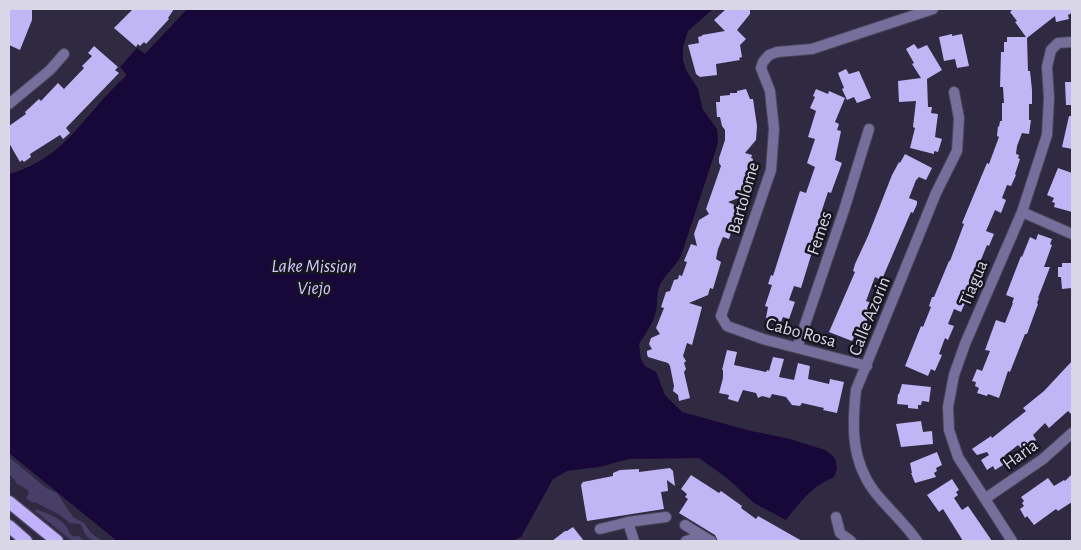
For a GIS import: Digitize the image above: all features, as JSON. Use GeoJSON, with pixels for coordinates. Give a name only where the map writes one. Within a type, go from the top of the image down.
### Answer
{"type":"FeatureCollection","features":[{"type":"Feature","properties":{"kind":"main road"},"geometry":{"type":"LineString","coordinates":[[9,502],[57,541]]}},
{"type":"Feature","properties":{"kind":"main road"},"geometry":{"type":"LineString","coordinates":[[9,526],[26,541]]}},
{"type":"Feature","properties":{"kind":"street","name":"Bartolome"},"geometry":{"type":"LineString","coordinates":[[727,326],[721,316],[770,170],[774,129],[770,92],[761,68],[763,62],[769,55],[777,52],[812,49],[933,9]]}},
{"type":"Feature","properties":{"kind":"street","name":"Tiagua"},"geometry":{"type":"LineString","coordinates":[[1012,541],[958,457],[949,430],[948,407],[954,375],[965,344],[1022,212],[1047,136],[1048,67],[1051,50],[1058,43],[1072,42]]}},
{"type":"Feature","properties":{"kind":"street"},"geometry":{"type":"LineString","coordinates":[[9,104],[50,70],[64,54]]}},
{"type":"Feature","properties":{"kind":"street","name":"Calle Azorin"},"geometry":{"type":"LineString","coordinates":[[917,541],[873,490],[860,469],[854,443],[852,421],[856,390],[936,193],[957,151],[959,118],[954,92]]}},
{"type":"Feature","properties":{"kind":"street","name":"Femes"},"geometry":{"type":"LineString","coordinates":[[797,348],[844,210],[869,129]]}},
{"type":"Feature","properties":{"kind":"street"},"geometry":{"type":"LineString","coordinates":[[1022,212],[1072,234]]}},
{"type":"Feature","properties":{"kind":"street","name":"Cabo Rosa"},"geometry":{"type":"LineString","coordinates":[[727,326],[763,339],[867,366]]}},
{"type":"Feature","properties":{"kind":"street","name":"Haria"},"geometry":{"type":"LineString","coordinates":[[986,498],[1043,459],[1072,433]]}},
{"type":"Feature","properties":{"kind":"street"},"geometry":{"type":"LineString","coordinates":[[600,529],[628,522],[666,517]]}},
{"type":"Feature","properties":{"kind":"street"},"geometry":{"type":"LineString","coordinates":[[836,517],[840,532],[851,541]]}},
{"type":"Feature","properties":{"kind":"street"},"geometry":{"type":"LineString","coordinates":[[628,522],[634,541]]}},
{"type":"Feature","properties":{"kind":"street"},"geometry":{"type":"LineString","coordinates":[[685,525],[707,538]]}},
{"type":"Feature","properties":{"kind":"street"},"geometry":{"type":"LineString","coordinates":[[686,541],[707,538]]}},
{"type":"Feature","properties":{"kind":"shaded area"},"geometry":{"type":"Polygon","coordinates":[[[9,457],[46,488],[57,493],[73,517],[84,523],[91,533],[102,541],[89,539],[80,524],[70,523],[60,515],[26,498],[29,494],[28,490],[17,484],[9,474],[9,457]]]}},
{"type":"Feature","properties":{"kind":"shaded area"},"geometry":{"type":"Polygon","coordinates":[[[36,509],[62,522],[71,535],[79,536],[84,541],[72,541],[35,511],[36,509]]]}},
{"type":"Feature","properties":{"kind":"water","name":"Lake Mission Viejo"},"geometry":{"type":"Polygon","coordinates":[[[187,9],[713,9],[688,31],[683,47],[683,60],[686,70],[698,89],[703,110],[717,129],[718,143],[681,256],[662,281],[659,288],[655,316],[639,344],[641,359],[645,366],[656,372],[665,395],[682,412],[751,431],[786,438],[825,450],[836,461],[837,469],[834,477],[813,490],[786,520],[754,503],[727,478],[699,458],[629,459],[599,467],[567,471],[553,479],[521,537],[513,541],[117,541],[9,453],[9,174],[29,167],[60,146],[126,76],[120,67],[137,48],[145,54],[187,9]]]}},
{"type":"Feature","properties":{"kind":"building"},"geometry":{"type":"Polygon","coordinates":[[[9,9],[32,9],[32,20],[20,50],[9,45],[9,9]]]}},
{"type":"Feature","properties":{"kind":"building"},"geometry":{"type":"Polygon","coordinates":[[[133,9],[174,9],[169,19],[146,44],[144,42],[136,47],[114,28],[133,9]]]}},
{"type":"Feature","properties":{"kind":"building"},"geometry":{"type":"Polygon","coordinates":[[[726,9],[750,9],[750,14],[737,30],[746,39],[740,45],[742,57],[739,58],[740,60],[716,64],[717,75],[700,77],[696,74],[688,45],[699,43],[698,37],[702,35],[725,31],[714,20],[726,9]]]}},
{"type":"Feature","properties":{"kind":"building"},"geometry":{"type":"Polygon","coordinates":[[[1013,9],[1072,9],[1072,13],[1068,15],[1069,19],[1056,22],[1055,16],[1027,38],[1028,71],[1030,71],[1032,90],[1032,104],[1029,104],[1029,120],[1031,120],[1029,134],[1022,133],[1017,146],[1016,154],[1019,155],[1018,158],[1020,159],[1016,175],[1011,186],[1007,185],[1002,198],[1006,200],[1001,213],[995,210],[986,231],[994,234],[989,246],[987,245],[976,272],[978,273],[961,312],[954,309],[948,324],[954,326],[948,340],[945,338],[939,354],[942,355],[935,371],[931,369],[928,376],[905,366],[921,326],[923,327],[931,307],[929,306],[932,297],[934,297],[950,261],[964,224],[962,223],[999,137],[997,136],[998,126],[1000,121],[1002,121],[1002,103],[1004,103],[1003,87],[1000,87],[1001,52],[1004,52],[1004,42],[1007,42],[1007,37],[1026,37],[1010,12],[1013,9]]]}},
{"type":"Feature","properties":{"kind":"building"},"geometry":{"type":"Polygon","coordinates":[[[952,34],[952,36],[962,34],[969,66],[957,68],[955,59],[944,61],[939,37],[952,34]]]}},
{"type":"Feature","properties":{"kind":"building"},"geometry":{"type":"Polygon","coordinates":[[[914,44],[918,49],[927,45],[942,70],[927,79],[928,107],[932,107],[931,113],[938,114],[935,137],[942,139],[938,152],[934,151],[934,154],[910,148],[915,128],[913,127],[916,101],[899,102],[898,81],[921,78],[912,64],[914,63],[906,49],[914,44]]]}},
{"type":"Feature","properties":{"kind":"building"},"geometry":{"type":"Polygon","coordinates":[[[94,46],[118,67],[115,70],[119,73],[66,128],[70,133],[63,139],[60,135],[30,154],[31,157],[24,162],[22,160],[20,162],[9,143],[9,126],[26,114],[25,112],[39,99],[41,101],[58,83],[64,89],[84,68],[82,66],[92,56],[88,53],[94,46]]]}},
{"type":"Feature","properties":{"kind":"building"},"geometry":{"type":"Polygon","coordinates":[[[846,69],[849,74],[859,71],[871,98],[857,103],[854,97],[847,100],[838,73],[846,69]]]}},
{"type":"Feature","properties":{"kind":"building"},"geometry":{"type":"Polygon","coordinates":[[[1065,82],[1072,82],[1072,105],[1066,105],[1065,82]]]}},
{"type":"Feature","properties":{"kind":"building"},"geometry":{"type":"Polygon","coordinates":[[[746,89],[750,99],[753,99],[757,126],[756,140],[745,153],[752,155],[751,158],[753,159],[750,176],[741,197],[728,202],[739,207],[729,239],[723,237],[718,249],[716,259],[721,262],[713,289],[710,288],[708,295],[689,303],[702,307],[692,345],[687,343],[683,356],[686,361],[684,363],[686,369],[684,372],[690,398],[679,401],[678,395],[673,391],[674,386],[670,366],[668,363],[648,357],[647,351],[652,349],[649,344],[651,338],[660,334],[656,328],[664,308],[661,307],[666,292],[670,291],[674,280],[678,279],[679,275],[682,276],[687,262],[684,261],[691,244],[697,246],[694,234],[699,220],[709,214],[706,209],[721,166],[719,158],[725,140],[725,130],[720,117],[717,117],[716,102],[720,102],[720,96],[730,95],[730,93],[737,93],[737,91],[746,89]]]}},
{"type":"Feature","properties":{"kind":"building"},"geometry":{"type":"Polygon","coordinates":[[[816,89],[828,94],[829,91],[845,98],[835,122],[839,124],[837,130],[841,131],[835,160],[842,163],[831,193],[828,192],[822,210],[826,212],[801,288],[794,286],[789,300],[795,302],[789,319],[783,317],[781,322],[766,318],[768,307],[765,306],[772,285],[768,284],[771,275],[773,276],[800,191],[806,193],[815,167],[807,163],[815,139],[808,137],[816,111],[810,108],[816,89]]]}},
{"type":"Feature","properties":{"kind":"building"},"geometry":{"type":"Polygon","coordinates":[[[1069,116],[1072,116],[1072,149],[1062,147],[1069,116]]]}},
{"type":"Feature","properties":{"kind":"building"},"geometry":{"type":"Polygon","coordinates":[[[905,154],[932,168],[926,180],[919,177],[916,180],[909,198],[917,201],[917,204],[913,213],[911,212],[883,277],[880,276],[879,279],[875,277],[866,301],[875,304],[859,337],[855,335],[852,341],[829,332],[855,272],[853,271],[855,264],[892,175],[905,154]]]}},
{"type":"Feature","properties":{"kind":"building"},"geometry":{"type":"Polygon","coordinates":[[[1058,168],[1072,173],[1072,212],[1054,207],[1055,203],[1052,202],[1054,198],[1047,195],[1058,168]]]}},
{"type":"Feature","properties":{"kind":"building"},"geometry":{"type":"Polygon","coordinates":[[[1038,234],[1052,239],[1050,244],[1052,245],[1044,267],[1050,267],[1027,334],[1025,334],[1010,372],[1008,371],[999,398],[977,393],[979,388],[975,386],[976,382],[972,381],[977,369],[982,371],[990,351],[985,350],[996,320],[1005,323],[1013,303],[1014,298],[1006,295],[1021,256],[1030,237],[1036,240],[1038,234]]]}},
{"type":"Feature","properties":{"kind":"building"},"geometry":{"type":"Polygon","coordinates":[[[1062,263],[1072,263],[1072,288],[1062,289],[1061,277],[1058,277],[1058,267],[1062,267],[1062,263]]]}},
{"type":"Feature","properties":{"kind":"building"},"geometry":{"type":"Polygon","coordinates":[[[727,350],[737,352],[734,365],[766,372],[767,370],[769,371],[773,357],[784,359],[779,377],[794,380],[798,363],[810,366],[808,379],[829,384],[830,379],[844,382],[837,413],[802,403],[800,406],[792,405],[786,397],[772,394],[770,398],[762,396],[758,398],[756,393],[743,390],[738,402],[728,399],[729,395],[719,393],[727,350]]]}},
{"type":"Feature","properties":{"kind":"building"},"geometry":{"type":"Polygon","coordinates":[[[1072,361],[1072,415],[1068,411],[1049,428],[1045,423],[1033,435],[1036,440],[1025,449],[1018,445],[1004,456],[1008,462],[995,470],[993,466],[987,470],[981,460],[989,455],[987,452],[977,455],[972,449],[991,436],[992,438],[1026,411],[1023,408],[1044,391],[1072,361]]]}},
{"type":"Feature","properties":{"kind":"building"},"geometry":{"type":"Polygon","coordinates":[[[902,384],[931,387],[929,402],[922,401],[921,405],[918,405],[918,409],[908,408],[908,405],[897,404],[902,384]]]}},
{"type":"Feature","properties":{"kind":"building"},"geometry":{"type":"Polygon","coordinates":[[[921,421],[923,432],[932,431],[933,444],[901,447],[896,424],[921,421]]]}},
{"type":"Feature","properties":{"kind":"building"},"geometry":{"type":"Polygon","coordinates":[[[937,452],[942,465],[936,468],[937,471],[934,473],[936,477],[915,483],[910,463],[937,452]]]}},
{"type":"Feature","properties":{"kind":"building"},"geometry":{"type":"Polygon","coordinates":[[[670,468],[673,471],[675,486],[667,480],[668,491],[661,492],[664,509],[587,521],[581,485],[583,482],[613,476],[613,473],[620,470],[639,469],[639,472],[670,468]]]}},
{"type":"Feature","properties":{"kind":"building"},"geometry":{"type":"Polygon","coordinates":[[[1072,474],[1072,502],[1058,511],[1056,509],[1034,525],[1027,516],[1025,518],[1020,509],[1024,506],[1022,503],[1024,501],[1021,497],[1048,478],[1054,486],[1065,481],[1072,474]]]}},
{"type":"Feature","properties":{"kind":"building"},"geometry":{"type":"Polygon","coordinates":[[[691,475],[719,493],[721,491],[756,519],[758,516],[802,541],[718,541],[715,535],[679,513],[688,499],[685,497],[687,494],[681,489],[691,475]]]}},
{"type":"Feature","properties":{"kind":"building"},"geometry":{"type":"Polygon","coordinates":[[[952,479],[959,490],[956,492],[958,495],[954,498],[962,510],[968,506],[992,541],[963,541],[943,509],[939,512],[927,495],[952,479]]]}},
{"type":"Feature","properties":{"kind":"building"},"geometry":{"type":"Polygon","coordinates":[[[573,527],[584,541],[552,541],[565,531],[573,527]]]}}]}
